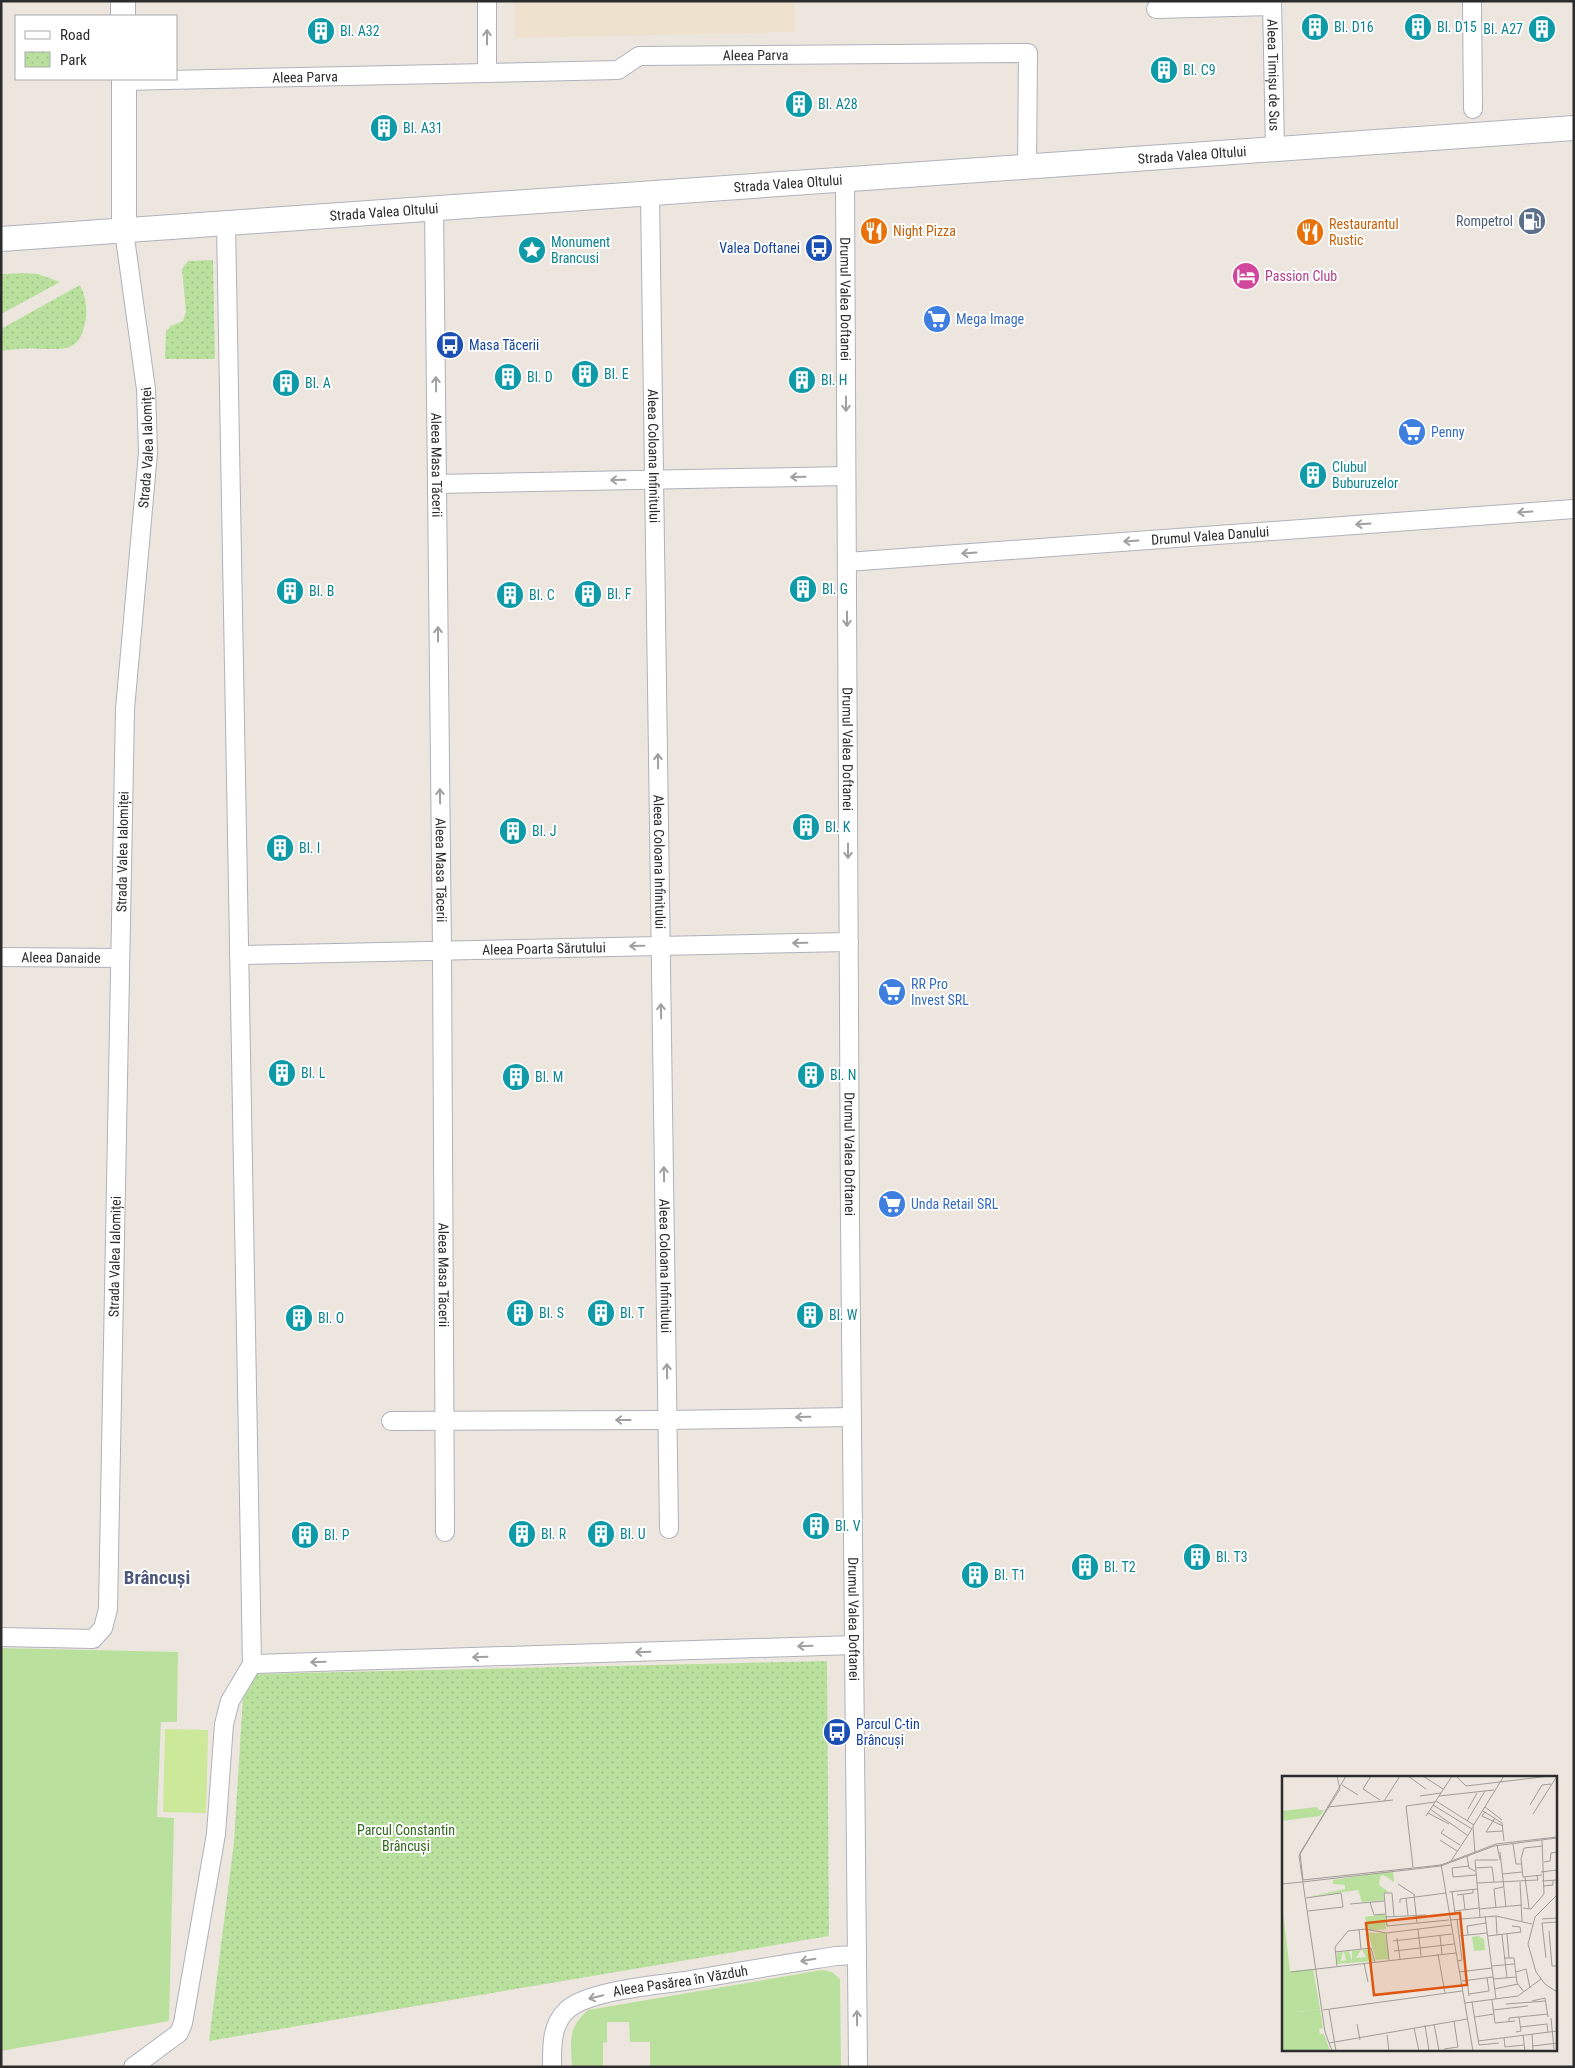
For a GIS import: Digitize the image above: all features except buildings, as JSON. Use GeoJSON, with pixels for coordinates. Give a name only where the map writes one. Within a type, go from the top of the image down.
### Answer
{"type":"FeatureCollection","features":[{"type":"Feature","properties":{"kind":"main road"},"geometry":{"type":"LineString","coordinates":[[123,1],[123,15]]}},
{"type":"Feature","properties":{"kind":"main road","name":"Strada Valea Ialomiței"},"geometry":{"type":"LineString","coordinates":[[124,80],[124,231]]}},
{"type":"Feature","properties":{"kind":"main road","name":"Strada Valea Oltului"},"geometry":{"type":"LineString","coordinates":[[1,239],[1574,128]]}},
{"type":"Feature","properties":{"kind":"street"},"geometry":{"type":"LineString","coordinates":[[487,1],[487,73]]}},
{"type":"Feature","properties":{"kind":"street"},"geometry":{"type":"LineString","coordinates":[[1472,1],[1473,109]]}},
{"type":"Feature","properties":{"kind":"street"},"geometry":{"type":"LineString","coordinates":[[1156,9],[1272,4]]}},
{"type":"Feature","properties":{"kind":"street","name":"Aleea Timișu de Sus"},"geometry":{"type":"LineString","coordinates":[[1272,4],[1275,150]]}},
{"type":"Feature","properties":{"kind":"street","name":"Aleea Parva"},"geometry":{"type":"LineString","coordinates":[[178,79],[618,70],[640,56],[1028,53],[1027,167]]}},
{"type":"Feature","properties":{"kind":"street","name":"Drumul Valea Doftanei"},"geometry":{"type":"LineString","coordinates":[[845,180],[852,1416],[858,2067]]}},
{"type":"Feature","properties":{"kind":"street","name":"Aleea Coloana Infinitului"},"geometry":{"type":"LineString","coordinates":[[650,194],[669,1529]]}},
{"type":"Feature","properties":{"kind":"street","name":"Aleea Masa Tăcerii"},"geometry":{"type":"LineString","coordinates":[[434,209],[442,950],[445,1532]]}},
{"type":"Feature","properties":{"kind":"street"},"geometry":{"type":"LineString","coordinates":[[133,2067],[179,2033],[183,2023],[216,1834],[224,1724],[230,1701],[252,1664],[226,224]]}},
{"type":"Feature","properties":{"kind":"street","name":"Strada Valea Ialomiței"},"geometry":{"type":"LineString","coordinates":[[1,1636],[83,1640],[93,1638],[103,1628],[108,1609],[126,681],[148,453],[146,389],[124,231]]}},
{"type":"Feature","properties":{"kind":"street"},"geometry":{"type":"LineString","coordinates":[[437,484],[846,476]]}},
{"type":"Feature","properties":{"kind":"street","name":"Drumul Valea Danului"},"geometry":{"type":"LineString","coordinates":[[847,562],[1574,509]]}},
{"type":"Feature","properties":{"kind":"street","name":"Aleea Poarta Sărutului"},"geometry":{"type":"LineString","coordinates":[[239,955],[849,942]]}},
{"type":"Feature","properties":{"kind":"street","name":"Aleea Danaide"},"geometry":{"type":"LineString","coordinates":[[1,957],[120,958]]}},
{"type":"Feature","properties":{"kind":"street"},"geometry":{"type":"LineString","coordinates":[[391,1421],[668,1420],[852,1416]]}},
{"type":"Feature","properties":{"kind":"street"},"geometry":{"type":"LineString","coordinates":[[252,1664],[854,1645]]}},
{"type":"Feature","properties":{"kind":"street","name":"Aleea Pasărea în Văzduh"},"geometry":{"type":"LineString","coordinates":[[552,2067],[554,2031],[559,2019],[576,2002],[592,1997],[653,1986],[856,1954]]}},
{"type":"Feature","properties":{"kind":"shaded area"},"geometry":{"type":"Polygon","coordinates":[[[514,1],[794,1],[794,32],[515,38],[514,1]]]}},
{"type":"Feature","properties":{"kind":"green space"},"geometry":{"type":"Polygon","coordinates":[[[213,260],[215,359],[165,359],[166,331],[171,326],[183,321],[186,312],[182,269],[188,261],[213,260]]]}},
{"type":"Feature","properties":{"kind":"green space"},"geometry":{"type":"Polygon","coordinates":[[[1,274],[38,274],[60,282],[1,314],[1,274]]]}},
{"type":"Feature","properties":{"kind":"green space"},"geometry":{"type":"Polygon","coordinates":[[[80,285],[85,299],[86,314],[82,332],[75,344],[64,348],[1,351],[1,329],[80,285]]]}},
{"type":"Feature","properties":{"kind":"green space"},"geometry":{"type":"Polygon","coordinates":[[[1,1648],[178,1652],[177,1722],[161,1722],[157,1817],[174,1818],[169,2021],[1,2051],[1,1648]]]}},
{"type":"Feature","properties":{"kind":"green space","name":"Parcul Constantin Brâncuși"},"geometry":{"type":"Polygon","coordinates":[[[827,1661],[829,1936],[209,2041],[234,1842],[243,1696],[256,1674],[827,1661]]]}},
{"type":"Feature","properties":{"kind":"green space"},"geometry":{"type":"Polygon","coordinates":[[[165,1729],[208,1730],[206,1813],[163,1812],[165,1729]]]}},
{"type":"Feature","properties":{"kind":"green space"},"geometry":{"type":"Polygon","coordinates":[[[822,1970],[832,1972],[840,1979],[841,2067],[650,2067],[650,2042],[630,2042],[629,2022],[607,2022],[607,2042],[603,2043],[603,2067],[572,2067],[571,2043],[573,2030],[576,2023],[588,2010],[822,1970]]]}},
{"type":"Feature","properties":{"kind":"place","name":"Bl. D16"},"geometry":{"type":"Point","coordinates":[1315,27]}},
{"type":"Feature","properties":{"kind":"place","name":"Bl. D15"},"geometry":{"type":"Point","coordinates":[1418,27]}},
{"type":"Feature","properties":{"kind":"place","name":"Bl. A27"},"geometry":{"type":"Point","coordinates":[1542,29]}},
{"type":"Feature","properties":{"kind":"place","name":"Bl. A32"},"geometry":{"type":"Point","coordinates":[321,31]}},
{"type":"Feature","properties":{"kind":"place","name":"Bl. C9"},"geometry":{"type":"Point","coordinates":[1164,70]}},
{"type":"Feature","properties":{"kind":"place","name":"Bl. A28"},"geometry":{"type":"Point","coordinates":[799,104]}},
{"type":"Feature","properties":{"kind":"place","name":"Bl. A31"},"geometry":{"type":"Point","coordinates":[384,128]}},
{"type":"Feature","properties":{"kind":"place","name":"Rompetrol"},"geometry":{"type":"Point","coordinates":[1532,221]}},
{"type":"Feature","properties":{"kind":"place","name":"Night Pizza"},"geometry":{"type":"Point","coordinates":[874,231]}},
{"type":"Feature","properties":{"kind":"place","name":"Restaurantul Rustic"},"geometry":{"type":"Point","coordinates":[1310,232]}},
{"type":"Feature","properties":{"kind":"place","name":"Valea Doftanei"},"geometry":{"type":"Point","coordinates":[819,248]}},
{"type":"Feature","properties":{"kind":"place","name":"Monument Brancusi"},"geometry":{"type":"Point","coordinates":[532,250]}},
{"type":"Feature","properties":{"kind":"place","name":"Passion Club"},"geometry":{"type":"Point","coordinates":[1246,276]}},
{"type":"Feature","properties":{"kind":"place","name":"Mega Image"},"geometry":{"type":"Point","coordinates":[937,319]}},
{"type":"Feature","properties":{"kind":"place","name":"Masa Tăcerii"},"geometry":{"type":"Point","coordinates":[450,345]}},
{"type":"Feature","properties":{"kind":"place","name":"Bl. E"},"geometry":{"type":"Point","coordinates":[585,374]}},
{"type":"Feature","properties":{"kind":"place","name":"Bl. D"},"geometry":{"type":"Point","coordinates":[508,377]}},
{"type":"Feature","properties":{"kind":"place","name":"Bl. H"},"geometry":{"type":"Point","coordinates":[802,380]}},
{"type":"Feature","properties":{"kind":"place","name":"Bl. A"},"geometry":{"type":"Point","coordinates":[286,383]}},
{"type":"Feature","properties":{"kind":"place","name":"Penny"},"geometry":{"type":"Point","coordinates":[1412,432]}},
{"type":"Feature","properties":{"kind":"place","name":"Clubul Buburuzelor"},"geometry":{"type":"Point","coordinates":[1313,475]}},
{"type":"Feature","properties":{"kind":"place","name":"Bl. G"},"geometry":{"type":"Point","coordinates":[803,589]}},
{"type":"Feature","properties":{"kind":"place","name":"Bl. B"},"geometry":{"type":"Point","coordinates":[290,591]}},
{"type":"Feature","properties":{"kind":"place","name":"Bl. F"},"geometry":{"type":"Point","coordinates":[588,594]}},
{"type":"Feature","properties":{"kind":"place","name":"Bl. C"},"geometry":{"type":"Point","coordinates":[510,595]}},
{"type":"Feature","properties":{"kind":"place","name":"Bl. K"},"geometry":{"type":"Point","coordinates":[806,827]}},
{"type":"Feature","properties":{"kind":"place","name":"Bl. J"},"geometry":{"type":"Point","coordinates":[513,831]}},
{"type":"Feature","properties":{"kind":"place","name":"Bl. I"},"geometry":{"type":"Point","coordinates":[280,848]}},
{"type":"Feature","properties":{"kind":"place","name":"RR Pro Invest SRL"},"geometry":{"type":"Point","coordinates":[892,992]}},
{"type":"Feature","properties":{"kind":"place","name":"Bl. L"},"geometry":{"type":"Point","coordinates":[282,1073]}},
{"type":"Feature","properties":{"kind":"place","name":"Bl. N"},"geometry":{"type":"Point","coordinates":[811,1075]}},
{"type":"Feature","properties":{"kind":"place","name":"Bl. M"},"geometry":{"type":"Point","coordinates":[516,1077]}},
{"type":"Feature","properties":{"kind":"place","name":"Unda Retail SRL"},"geometry":{"type":"Point","coordinates":[892,1204]}},
{"type":"Feature","properties":{"kind":"place","name":"Bl. S"},"geometry":{"type":"Point","coordinates":[520,1313]}},
{"type":"Feature","properties":{"kind":"place","name":"Bl. T"},"geometry":{"type":"Point","coordinates":[601,1313]}},
{"type":"Feature","properties":{"kind":"place","name":"Bl. W"},"geometry":{"type":"Point","coordinates":[810,1315]}},
{"type":"Feature","properties":{"kind":"place","name":"Bl. O"},"geometry":{"type":"Point","coordinates":[299,1318]}},
{"type":"Feature","properties":{"kind":"place","name":"Bl. V"},"geometry":{"type":"Point","coordinates":[816,1526]}},
{"type":"Feature","properties":{"kind":"place","name":"Bl. R"},"geometry":{"type":"Point","coordinates":[522,1534]}},
{"type":"Feature","properties":{"kind":"place","name":"Bl. U"},"geometry":{"type":"Point","coordinates":[601,1534]}},
{"type":"Feature","properties":{"kind":"place","name":"Bl. P"},"geometry":{"type":"Point","coordinates":[305,1535]}},
{"type":"Feature","properties":{"kind":"place","name":"Bl. T3"},"geometry":{"type":"Point","coordinates":[1197,1557]}},
{"type":"Feature","properties":{"kind":"place","name":"Bl. T2"},"geometry":{"type":"Point","coordinates":[1085,1567]}},
{"type":"Feature","properties":{"kind":"place","name":"Bl. T1"},"geometry":{"type":"Point","coordinates":[975,1575]}},
{"type":"Feature","properties":{"kind":"place","name":"Parcul C-tin Brâncuși"},"geometry":{"type":"Point","coordinates":[837,1732]}},
{"type":"Feature","properties":{"kind":"district","name":"Brâncuși"},"geometry":{"type":"Point","coordinates":[157,1577]}}]}
